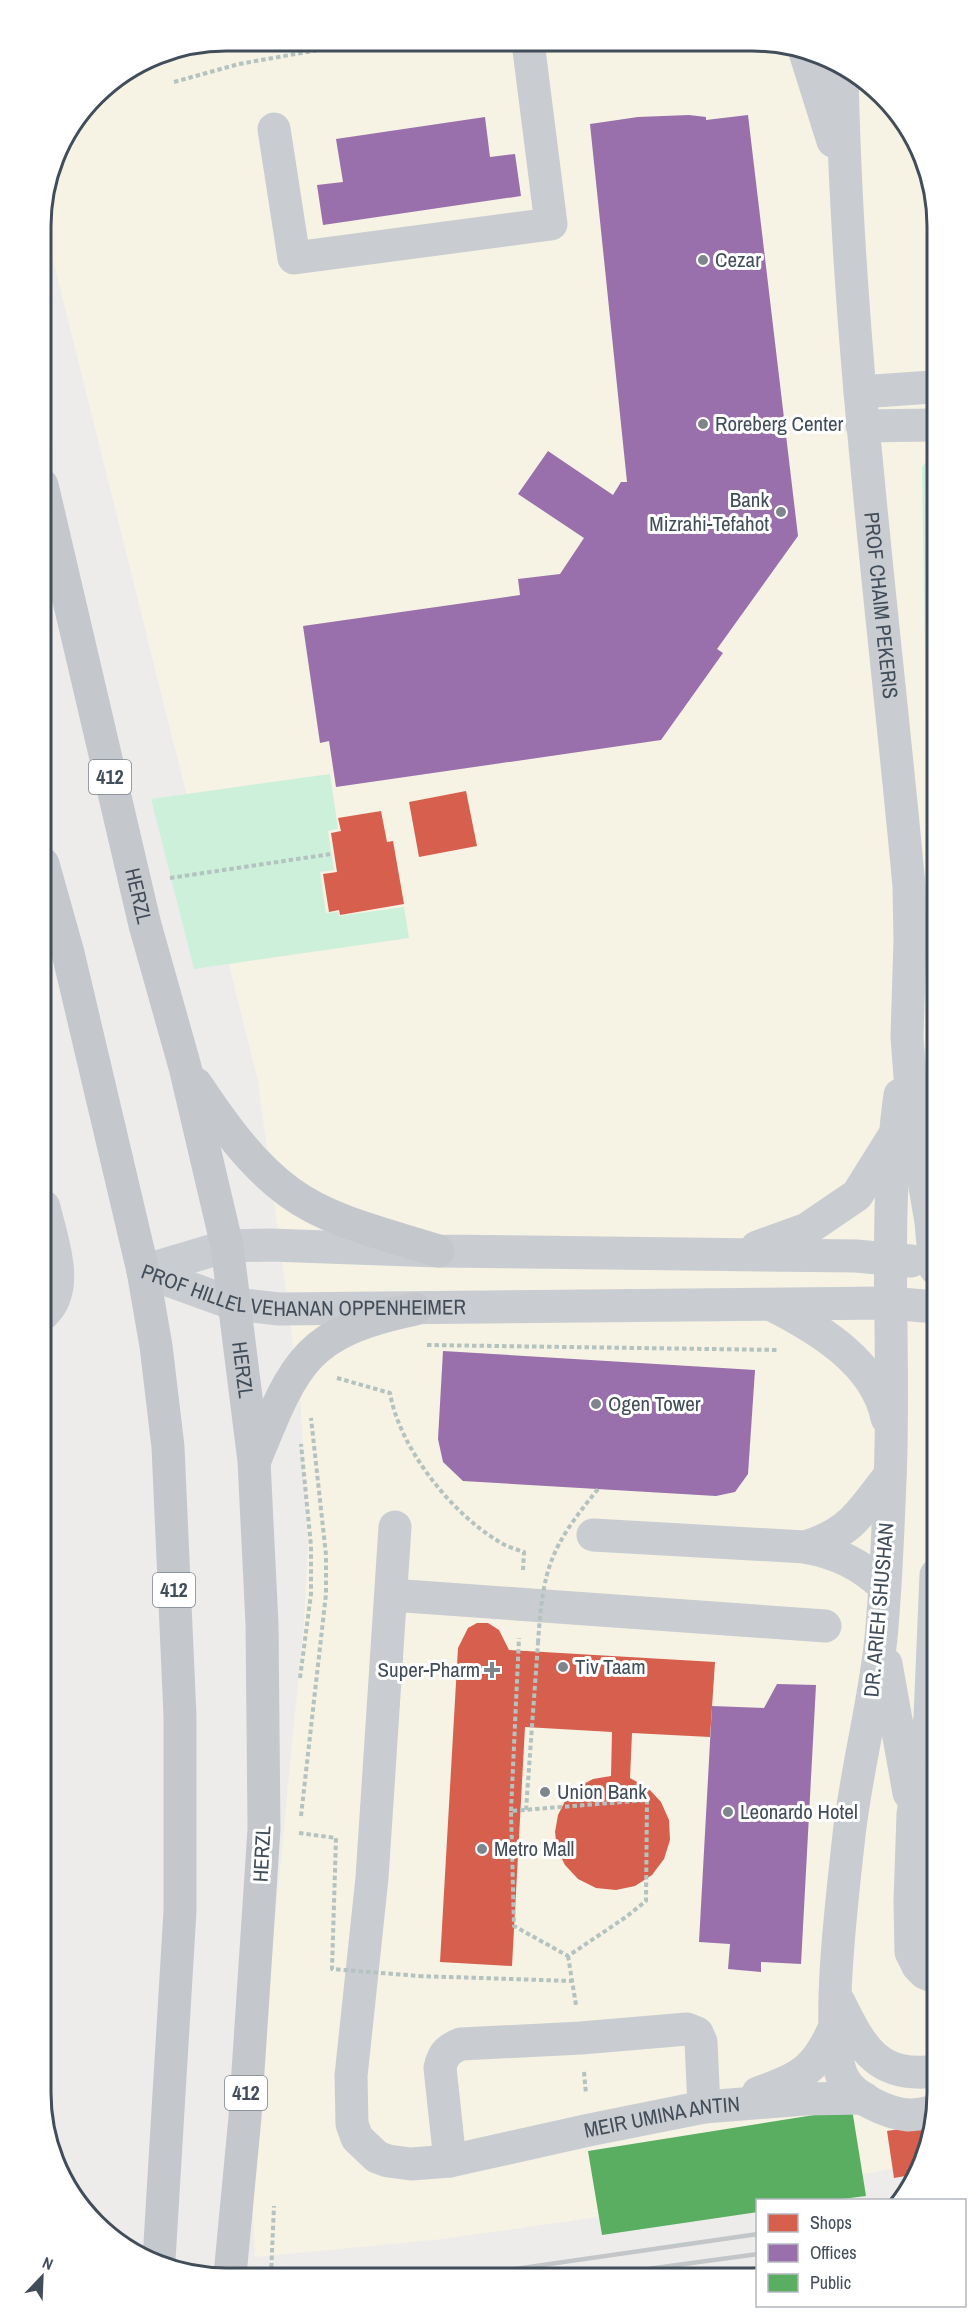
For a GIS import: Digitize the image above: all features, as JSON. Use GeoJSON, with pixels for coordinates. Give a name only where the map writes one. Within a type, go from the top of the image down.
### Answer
{"type":"FeatureCollection","features":[{"type":"Feature","properties":{"kind":"main road","name":"HERZL"},"geometry":{"type":"LineString","coordinates":[[51,523],[145,924],[185,1067],[227,1246],[254,1461],[262,1624],[265,1769],[259,1911],[231,2268]]}},
{"type":"Feature","properties":{"kind":"main road","name":"412"},"geometry":{"type":"LineString","coordinates":[[51,893],[71,964],[143,1271],[162,1389],[168,1458],[180,1716],[180,1911],[159,2254]]}},
{"type":"Feature","properties":{"kind":"main road"},"geometry":{"type":"LineString","coordinates":[[185,1067],[226,1128],[253,1159],[291,1193],[334,1216],[438,1251]]}},
{"type":"Feature","properties":{"kind":"main road"},"geometry":{"type":"LineString","coordinates":[[254,1461],[286,1386],[316,1348],[349,1327],[375,1317],[415,1309]]}},
{"type":"Feature","properties":{"kind":"street"},"geometry":{"type":"LineString","coordinates":[[274,129],[294,258],[551,224],[529,51]]}},
{"type":"Feature","properties":{"kind":"street","name":"PROF CHAIM PEKERIS"},"geometry":{"type":"LineString","coordinates":[[808,60],[844,174]]}},
{"type":"Feature","properties":{"kind":"street","name":"PROF CHAIM PEKERIS"},"geometry":{"type":"LineString","coordinates":[[842,77],[844,174],[862,426],[909,886],[908,1037],[913,1116],[927,1198]]}},
{"type":"Feature","properties":{"kind":"street"},"geometry":{"type":"LineString","coordinates":[[860,392],[927,387]]}},
{"type":"Feature","properties":{"kind":"street"},"geometry":{"type":"LineString","coordinates":[[862,426],[927,425]]}},
{"type":"Feature","properties":{"kind":"street","name":"PROF CHAIM PEKERIS"},"geometry":{"type":"LineString","coordinates":[[891,1259],[894,1135],[908,1037]]}},
{"type":"Feature","properties":{"kind":"street"},"geometry":{"type":"LineString","coordinates":[[734,1254],[799,1232],[829,1216],[856,1195],[894,1135]]}},
{"type":"Feature","properties":{"kind":"street","name":"PROF HILLEL VEHANAN OPPENHEIMER"},"geometry":{"type":"LineString","coordinates":[[143,1271],[227,1246],[734,1254],[927,1262]]}},
{"type":"Feature","properties":{"kind":"street"},"geometry":{"type":"LineString","coordinates":[[51,1258],[58,1287],[51,1303]]}},
{"type":"Feature","properties":{"kind":"street","name":"DR. ARIEH SHUSHAN"},"geometry":{"type":"LineString","coordinates":[[864,2098],[842,2077],[836,2009],[851,1810],[881,1638],[891,1475],[891,1259]]}},
{"type":"Feature","properties":{"kind":"street","name":"PROF HILLEL VEHANAN OPPENHEIMER"},"geometry":{"type":"LineString","coordinates":[[143,1271],[234,1304],[279,1309],[890,1303],[927,1306]]}},
{"type":"Feature","properties":{"kind":"street"},"geometry":{"type":"LineString","coordinates":[[770,1304],[829,1338],[854,1362],[882,1401],[890,1434]]}},
{"type":"Feature","properties":{"kind":"street"},"geometry":{"type":"LineString","coordinates":[[805,1547],[837,1535],[852,1522],[891,1475]]}},
{"type":"Feature","properties":{"kind":"street"},"geometry":{"type":"LineString","coordinates":[[395,1527],[391,1595],[825,1626]]}},
{"type":"Feature","properties":{"kind":"street"},"geometry":{"type":"LineString","coordinates":[[593,1535],[805,1547],[825,1551],[856,1564],[884,1586]]}},
{"type":"Feature","properties":{"kind":"street","name":"MEIR UMINA ANTIN"},"geometry":{"type":"LineString","coordinates":[[391,1595],[372,1878],[350,2102],[352,2124],[357,2138],[377,2157],[411,2164],[450,2161],[589,2130],[711,2107],[805,2099],[864,2098],[899,2113],[926,2112]]}},
{"type":"Feature","properties":{"kind":"street"},"geometry":{"type":"LineString","coordinates":[[881,1638],[924,1816]]}},
{"type":"Feature","properties":{"kind":"street"},"geometry":{"type":"LineString","coordinates":[[927,1785],[911,1952],[918,1966],[927,1974]]}},
{"type":"Feature","properties":{"kind":"street"},"geometry":{"type":"LineString","coordinates":[[836,2009],[879,2062],[892,2070],[927,2071]]}},
{"type":"Feature","properties":{"kind":"street"},"geometry":{"type":"LineString","coordinates":[[450,2161],[440,2068],[442,2056],[461,2044],[581,2038],[687,2029],[697,2033],[701,2042],[711,2107],[795,2080],[818,2059],[836,2009]]}},
{"type":"Feature","properties":{"kind":"path"},"geometry":{"type":"LineString","coordinates":[[174,82],[239,63],[310,51]]}},
{"type":"Feature","properties":{"kind":"path"},"geometry":{"type":"LineString","coordinates":[[160,879],[332,854]]}},
{"type":"Feature","properties":{"kind":"path"},"geometry":{"type":"LineString","coordinates":[[418,1345],[786,1350]]}},
{"type":"Feature","properties":{"kind":"path"},"geometry":{"type":"LineString","coordinates":[[334,1377],[390,1393],[405,1438],[450,1499],[475,1524],[499,1542],[524,1552],[511,1811],[514,1926],[568,1956],[646,1901],[647,1800],[511,1811]]}},
{"type":"Feature","properties":{"kind":"path"},"geometry":{"type":"LineString","coordinates":[[298,1845],[326,1594],[326,1555],[311,1410]]}},
{"type":"Feature","properties":{"kind":"path"},"geometry":{"type":"LineString","coordinates":[[526,1810],[538,1643],[548,1564],[560,1538],[598,1489]]}},
{"type":"Feature","properties":{"kind":"path"},"geometry":{"type":"LineString","coordinates":[[300,1833],[336,1838],[332,1969],[419,1976],[572,1981]]}},
{"type":"Feature","properties":{"kind":"shaded area"},"geometry":{"type":"Polygon","coordinates":[[[752,51],[786,54],[829,69],[867,94],[884,111],[904,139],[921,181],[926,203],[927,226],[927,2104],[924,2127],[911,2166],[599,2217],[434,2240],[255,2257],[251,2167],[304,1622],[308,1545],[300,1396],[258,1081],[51,252],[51,215],[54,192],[64,159],[74,139],[102,102],[129,81],[159,64],[203,52],[752,51]]]}},
{"type":"Feature","properties":{"kind":"green space"},"geometry":{"type":"Polygon","coordinates":[[[927,460],[927,724],[926,724],[922,467],[927,460]]]}},
{"type":"Feature","properties":{"kind":"green space"},"geometry":{"type":"Polygon","coordinates":[[[330,774],[338,829],[328,831],[334,870],[320,872],[326,913],[338,912],[339,916],[404,907],[409,938],[194,969],[151,799],[330,774]]]}},
{"type":"Feature","properties":{"kind":"building: Shops"},"geometry":{"type":"Polygon","coordinates":[[[466,791],[477,846],[419,857],[409,802],[466,791]]]}},
{"type":"Feature","properties":{"kind":"building: Shops"},"geometry":{"type":"Polygon","coordinates":[[[381,811],[387,842],[393,841],[404,904],[340,915],[339,910],[329,912],[323,874],[337,872],[331,833],[341,831],[338,818],[381,811]]]}},
{"type":"Feature","properties":{"kind":"building: Shops","name":"Metro Mall"},"geometry":{"type":"Polygon","coordinates":[[[477,1623],[488,1623],[499,1630],[509,1650],[715,1662],[710,1737],[632,1733],[630,1778],[648,1788],[661,1802],[669,1820],[670,1840],[664,1859],[652,1875],[635,1886],[616,1890],[596,1888],[578,1879],[565,1865],[557,1849],[555,1832],[558,1815],[566,1799],[578,1787],[593,1779],[611,1776],[612,1732],[525,1727],[512,1966],[440,1962],[458,1648],[468,1628],[477,1623]]]}},
{"type":"Feature","properties":{"kind":"building: Shops"},"geometry":{"type":"Polygon","coordinates":[[[924,2125],[914,2160],[906,2176],[894,2178],[887,2131],[924,2125]]]}},
{"type":"Feature","properties":{"kind":"building: Offices","name":"Roreberg Center"},"geometry":{"type":"Polygon","coordinates":[[[689,115],[706,117],[706,120],[748,115],[798,536],[717,649],[723,653],[661,740],[336,787],[329,741],[320,743],[303,626],[520,595],[518,579],[560,574],[584,538],[518,494],[548,451],[613,495],[621,482],[627,482],[590,124],[638,117],[689,115]]]}},
{"type":"Feature","properties":{"kind":"building: Offices"},"geometry":{"type":"Polygon","coordinates":[[[485,117],[490,157],[515,154],[521,196],[323,225],[317,185],[343,182],[336,139],[485,117]]]}},
{"type":"Feature","properties":{"kind":"building: Offices","name":"Ogen Tower"},"geometry":{"type":"Polygon","coordinates":[[[443,1351],[755,1370],[748,1474],[735,1492],[716,1496],[463,1481],[443,1462],[438,1439],[443,1351]]]}},
{"type":"Feature","properties":{"kind":"building: Offices"},"geometry":{"type":"Polygon","coordinates":[[[777,1684],[816,1685],[801,1964],[761,1962],[761,1972],[728,1969],[730,1944],[699,1942],[712,1706],[764,1708],[777,1684]]]}},
{"type":"Feature","properties":{"kind":"building: Public"},"geometry":{"type":"Polygon","coordinates":[[[852,2109],[866,2196],[842,2199],[756,2199],[756,2212],[602,2235],[588,2151],[852,2109]]]}},
{"type":"Feature","properties":{"kind":"railway"},"geometry":{"type":"LineString","coordinates":[[522,2268],[756,2234]]}},
{"type":"Feature","properties":{"kind":"railway"},"geometry":{"type":"LineString","coordinates":[[655,2268],[756,2254]]}},
{"type":"Feature","properties":{"kind":"place","name":"Cezar"},"geometry":{"type":"Point","coordinates":[703,260]}},
{"type":"Feature","properties":{"kind":"place","name":"Roreberg Center"},"geometry":{"type":"Point","coordinates":[703,424]}},
{"type":"Feature","properties":{"kind":"place","name":"Bank Mizrahi-Tefahot"},"geometry":{"type":"Point","coordinates":[781,512]}},
{"type":"Feature","properties":{"kind":"place","name":"Ogen Tower"},"geometry":{"type":"Point","coordinates":[596,1404]}},
{"type":"Feature","properties":{"kind":"place","name":"Tiv Taam"},"geometry":{"type":"Point","coordinates":[563,1667]}},
{"type":"Feature","properties":{"kind":"place","name":"Super-Pharm"},"geometry":{"type":"Point","coordinates":[492,1670]}},
{"type":"Feature","properties":{"kind":"place","name":"Union Bank"},"geometry":{"type":"Point","coordinates":[545,1792]}},
{"type":"Feature","properties":{"kind":"place","name":"Leonardo Hotel"},"geometry":{"type":"Point","coordinates":[728,1812]}},
{"type":"Feature","properties":{"kind":"place","name":"Metro Mall"},"geometry":{"type":"Point","coordinates":[482,1849]}}]}
